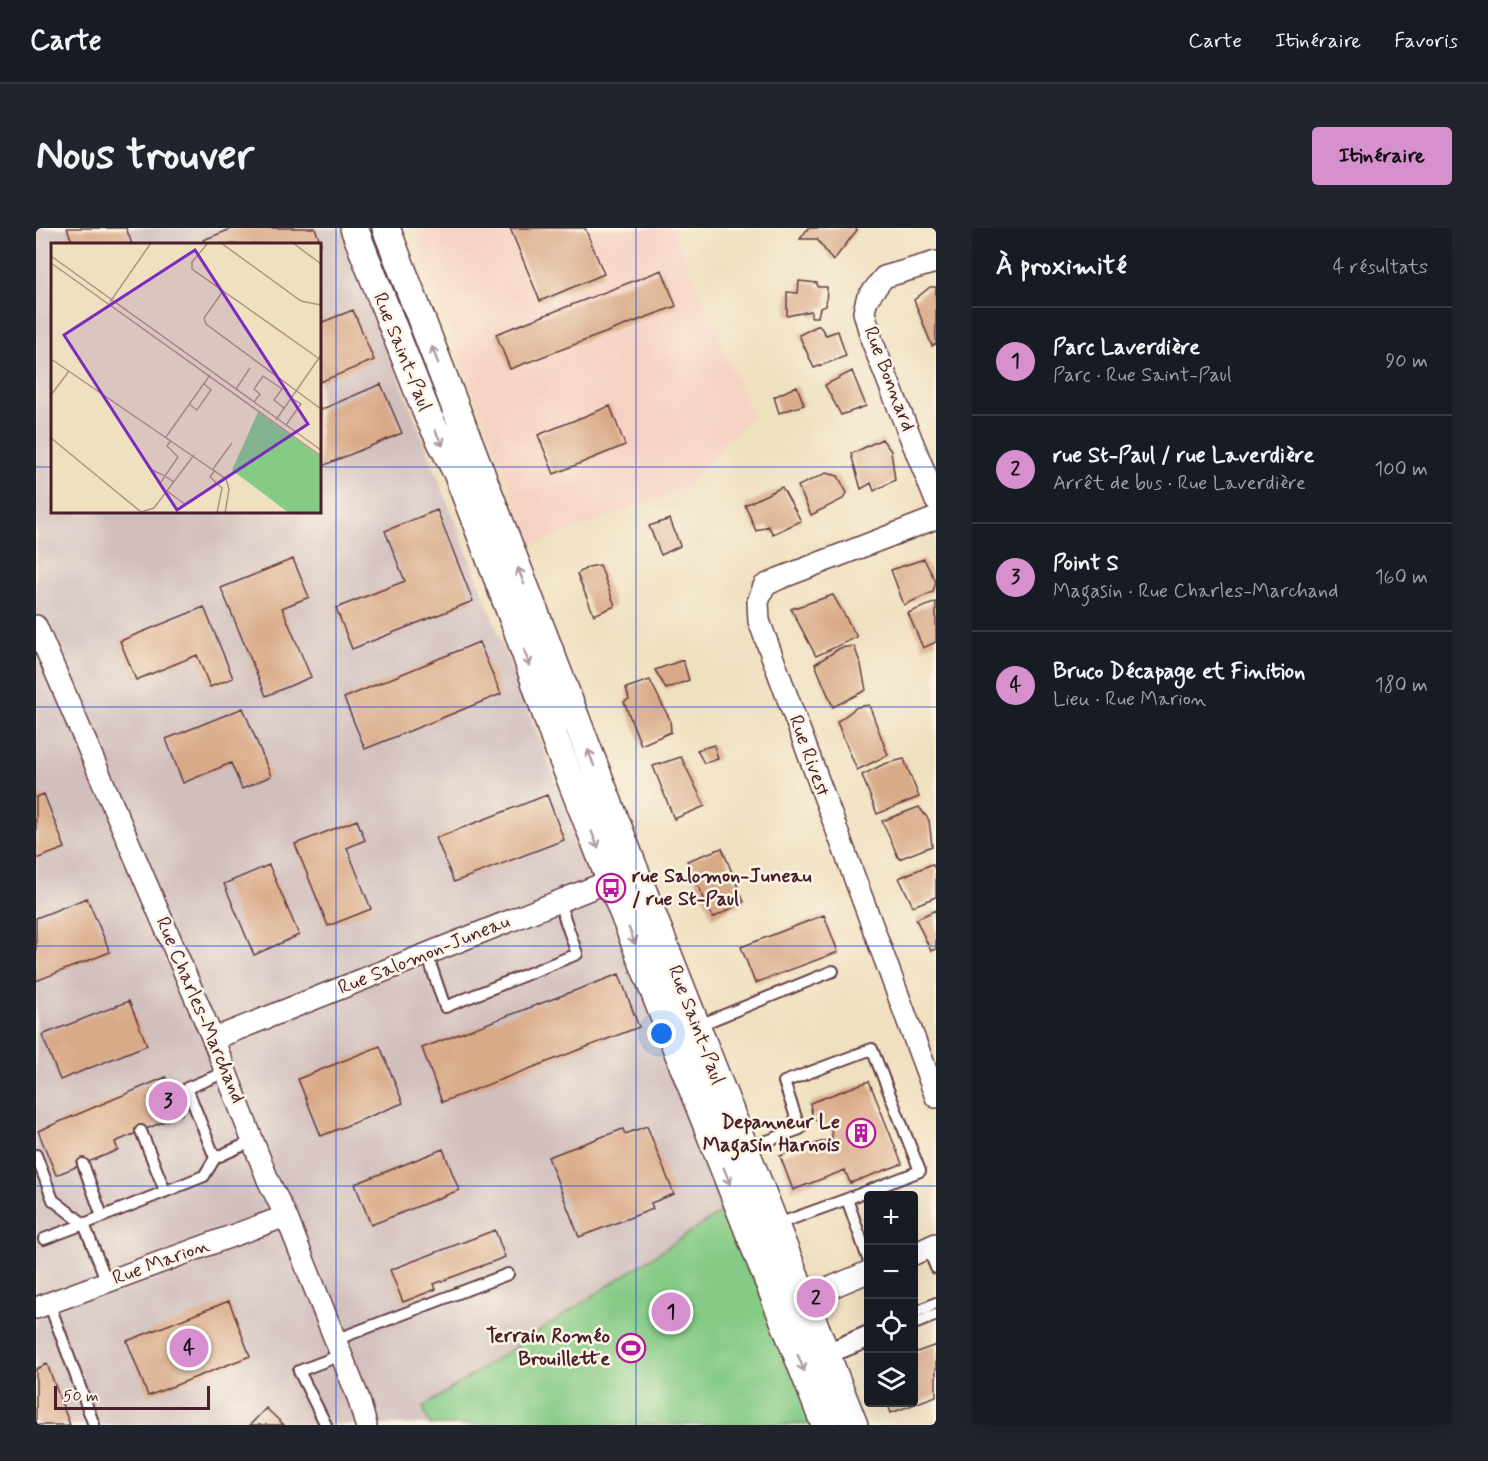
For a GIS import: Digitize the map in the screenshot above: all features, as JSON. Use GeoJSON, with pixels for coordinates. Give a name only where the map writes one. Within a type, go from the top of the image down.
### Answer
{"type":"FeatureCollection","features":[{"type":"Feature","properties":{"kind":"street","name":"Rue Saint-Paul"},"geometry":{"type":"LineString","coordinates":[[354,228],[428,416],[578,725],[623,876],[714,1144],[825,1425]]}},
{"type":"Feature","properties":{"kind":"street","name":"Rue Saint-Paul"},"geometry":{"type":"LineString","coordinates":[[386,228],[471,448],[526,621],[555,740],[696,1027],[854,1425]]}},
{"type":"Feature","properties":{"kind":"street","name":"Rue Bonnard"},"geometry":{"type":"LineString","coordinates":[[936,262],[884,277],[867,299],[864,312],[872,341],[936,501]]}},
{"type":"Feature","properties":{"kind":"street"},"geometry":{"type":"LineString","coordinates":[[457,473],[471,448]]}},
{"type":"Feature","properties":{"kind":"street","name":"Rue Rivest"},"geometry":{"type":"LineString","coordinates":[[936,518],[778,579],[764,586],[758,602],[759,621],[936,1097]]}},
{"type":"Feature","properties":{"kind":"street","name":"Rue Charles-Marchand"},"geometry":{"type":"LineString","coordinates":[[36,626],[213,1039],[358,1397],[366,1425]]}},
{"type":"Feature","properties":{"kind":"street"},"geometry":{"type":"LineString","coordinates":[[555,740],[578,725]]}},
{"type":"Feature","properties":{"kind":"street","name":"Rue Salomon-Juneau"},"geometry":{"type":"LineString","coordinates":[[213,1039],[623,876]]}},
{"type":"Feature","properties":{"kind":"street"},"geometry":{"type":"LineString","coordinates":[[714,1144],[743,1144]]}},
{"type":"Feature","properties":{"kind":"street","name":"Rue Marion"},"geometry":{"type":"LineString","coordinates":[[43,1306],[286,1216]]}},
{"type":"Feature","properties":{"kind":"street"},"geometry":{"type":"LineString","coordinates":[[779,1309],[864,1274]]}},
{"type":"Feature","properties":{"kind":"lane"},"geometry":{"type":"LineString","coordinates":[[427,954],[445,1007],[577,954],[559,902]]}},
{"type":"Feature","properties":{"kind":"lane"},"geometry":{"type":"LineString","coordinates":[[696,1027],[833,971]]}},
{"type":"Feature","properties":{"kind":"lane"},"geometry":{"type":"LineString","coordinates":[[743,1144],[800,1129],[784,1082],[872,1049],[920,1172],[775,1225]]}},
{"type":"Feature","properties":{"kind":"lane"},"geometry":{"type":"LineString","coordinates":[[215,1158],[187,1088],[226,1072]]}},
{"type":"Feature","properties":{"kind":"lane"},"geometry":{"type":"LineString","coordinates":[[141,1131],[165,1191]]}},
{"type":"Feature","properties":{"kind":"lane"},"geometry":{"type":"LineString","coordinates":[[44,1239],[204,1176],[215,1158],[253,1142]]}},
{"type":"Feature","properties":{"kind":"lane"},"geometry":{"type":"LineString","coordinates":[[36,1155],[53,1200],[84,1224],[107,1282]]}},
{"type":"Feature","properties":{"kind":"lane"},"geometry":{"type":"LineString","coordinates":[[83,1164],[102,1216]]}},
{"type":"Feature","properties":{"kind":"lane"},"geometry":{"type":"LineString","coordinates":[[847,1199],[864,1248]]}},
{"type":"Feature","properties":{"kind":"lane"},"geometry":{"type":"LineString","coordinates":[[926,1249],[936,1268]]}},
{"type":"Feature","properties":{"kind":"lane"},"geometry":{"type":"LineString","coordinates":[[326,1425],[299,1371],[338,1348],[508,1274]]}},
{"type":"Feature","properties":{"kind":"lane"},"geometry":{"type":"LineString","coordinates":[[918,1311],[936,1303]]}},
{"type":"Feature","properties":{"kind":"lane"},"geometry":{"type":"LineString","coordinates":[[43,1306],[94,1425]]}},
{"type":"Feature","properties":{"kind":"lane"},"geometry":{"type":"LineString","coordinates":[[918,1322],[936,1315]]}},
{"type":"Feature","properties":{"kind":"lane"},"geometry":{"type":"LineString","coordinates":[[826,1354],[864,1333]]}},
{"type":"Feature","properties":{"kind":"lane"},"geometry":{"type":"LineString","coordinates":[[826,1354],[864,1343]]}},
{"type":"Feature","properties":{"kind":"shaded area"},"geometry":{"type":"Polygon","coordinates":[[[36,228],[341,228],[583,851],[732,1205],[423,1407],[429,1425],[36,1425],[36,228]]]}},
{"type":"Feature","properties":{"kind":"shaded area"},"geometry":{"type":"Polygon","coordinates":[[[424,228],[673,228],[751,415],[684,488],[533,545],[420,252],[420,235],[424,228]]]}},
{"type":"Feature","properties":{"kind":"green space","name":"Terrain Roméo Brouillette"},"geometry":{"type":"Polygon","coordinates":[[[732,1205],[818,1425],[430,1425],[423,1407],[732,1205]]]}},
{"type":"Feature","properties":{"kind":"building"},"geometry":{"type":"Polygon","coordinates":[[[67,228],[126,228],[132,243],[73,243],[67,228]]]}},
{"type":"Feature","properties":{"kind":"building"},"geometry":{"type":"Polygon","coordinates":[[[234,228],[315,228],[321,243],[204,243],[203,240],[234,228]]]}},
{"type":"Feature","properties":{"kind":"building"},"geometry":{"type":"Polygon","coordinates":[[[510,228],[585,228],[604,274],[540,301],[510,228]]]}},
{"type":"Feature","properties":{"kind":"building"},"geometry":{"type":"Polygon","coordinates":[[[808,228],[856,228],[857,230],[833,261],[817,239],[800,239],[808,228]]]}},
{"type":"Feature","properties":{"kind":"building"},"geometry":{"type":"Polygon","coordinates":[[[662,270],[676,306],[510,369],[496,334],[662,270]]]}},
{"type":"Feature","properties":{"kind":"building"},"geometry":{"type":"Polygon","coordinates":[[[799,281],[817,283],[818,287],[827,287],[826,306],[820,308],[818,317],[811,317],[811,311],[787,316],[787,292],[798,293],[799,281]]]}},
{"type":"Feature","properties":{"kind":"building"},"geometry":{"type":"Polygon","coordinates":[[[930,287],[936,287],[936,344],[932,346],[914,300],[930,287]]]}},
{"type":"Feature","properties":{"kind":"building"},"geometry":{"type":"Polygon","coordinates":[[[353,310],[374,360],[321,382],[321,323],[353,310]]]}},
{"type":"Feature","properties":{"kind":"building"},"geometry":{"type":"Polygon","coordinates":[[[819,325],[826,335],[838,331],[846,356],[814,368],[799,335],[819,325]]]}},
{"type":"Feature","properties":{"kind":"building"},"geometry":{"type":"Polygon","coordinates":[[[852,371],[866,406],[841,415],[825,385],[852,371]]]}},
{"type":"Feature","properties":{"kind":"building"},"geometry":{"type":"Polygon","coordinates":[[[381,384],[402,433],[321,467],[321,410],[381,384]]]}},
{"type":"Feature","properties":{"kind":"building"},"geometry":{"type":"Polygon","coordinates":[[[797,386],[804,405],[779,413],[774,397],[797,386]]]}},
{"type":"Feature","properties":{"kind":"building"},"geometry":{"type":"Polygon","coordinates":[[[610,406],[625,445],[554,474],[538,435],[610,406]]]}},
{"type":"Feature","properties":{"kind":"building"},"geometry":{"type":"Polygon","coordinates":[[[882,439],[891,451],[895,480],[874,491],[871,483],[861,489],[851,454],[882,439]]]}},
{"type":"Feature","properties":{"kind":"building"},"geometry":{"type":"Polygon","coordinates":[[[826,473],[838,476],[847,493],[843,499],[811,515],[798,486],[826,473]]]}},
{"type":"Feature","properties":{"kind":"building"},"geometry":{"type":"Polygon","coordinates":[[[782,487],[801,521],[773,534],[768,526],[756,531],[745,505],[782,487]]]}},
{"type":"Feature","properties":{"kind":"building"},"geometry":{"type":"Polygon","coordinates":[[[437,510],[473,601],[352,649],[336,608],[405,581],[385,531],[437,510]]]}},
{"type":"Feature","properties":{"kind":"building"},"geometry":{"type":"Polygon","coordinates":[[[670,519],[680,546],[661,555],[649,526],[670,519]]]}},
{"type":"Feature","properties":{"kind":"building"},"geometry":{"type":"Polygon","coordinates":[[[293,559],[309,597],[282,608],[311,677],[266,696],[221,588],[293,559]]]}},
{"type":"Feature","properties":{"kind":"building"},"geometry":{"type":"Polygon","coordinates":[[[924,559],[936,582],[933,592],[904,605],[891,570],[924,559]]]}},
{"type":"Feature","properties":{"kind":"building"},"geometry":{"type":"Polygon","coordinates":[[[600,565],[615,606],[594,615],[577,574],[588,567],[600,565]]]}},
{"type":"Feature","properties":{"kind":"building"},"geometry":{"type":"Polygon","coordinates":[[[833,595],[857,637],[816,656],[791,609],[833,595]]]}},
{"type":"Feature","properties":{"kind":"building"},"geometry":{"type":"Polygon","coordinates":[[[936,602],[936,642],[923,648],[908,613],[936,602]]]}},
{"type":"Feature","properties":{"kind":"building"},"geometry":{"type":"Polygon","coordinates":[[[204,607],[233,678],[210,687],[197,655],[136,680],[120,641],[204,607]]]}},
{"type":"Feature","properties":{"kind":"building"},"geometry":{"type":"Polygon","coordinates":[[[479,642],[501,694],[365,749],[344,698],[479,642]]]}},
{"type":"Feature","properties":{"kind":"building"},"geometry":{"type":"Polygon","coordinates":[[[854,646],[866,690],[833,707],[815,664],[840,648],[854,646]]]}},
{"type":"Feature","properties":{"kind":"building"},"geometry":{"type":"Polygon","coordinates":[[[683,660],[689,680],[666,689],[655,670],[683,660]]]}},
{"type":"Feature","properties":{"kind":"building"},"geometry":{"type":"Polygon","coordinates":[[[650,680],[670,720],[671,732],[641,745],[624,702],[629,699],[626,688],[650,680]]]}},
{"type":"Feature","properties":{"kind":"building"},"geometry":{"type":"Polygon","coordinates":[[[869,705],[888,755],[857,770],[837,722],[857,707],[869,705]]]}},
{"type":"Feature","properties":{"kind":"building"},"geometry":{"type":"Polygon","coordinates":[[[243,708],[271,776],[242,789],[231,763],[183,783],[166,739],[243,708]]]}},
{"type":"Feature","properties":{"kind":"building"},"geometry":{"type":"Polygon","coordinates":[[[714,745],[718,759],[704,763],[697,750],[714,745]]]}},
{"type":"Feature","properties":{"kind":"building"},"geometry":{"type":"Polygon","coordinates":[[[681,757],[705,806],[674,819],[653,766],[681,757]]]}},
{"type":"Feature","properties":{"kind":"building"},"geometry":{"type":"Polygon","coordinates":[[[904,759],[919,797],[877,814],[862,775],[884,764],[904,759]]]}},
{"type":"Feature","properties":{"kind":"building"},"geometry":{"type":"Polygon","coordinates":[[[44,794],[65,848],[36,859],[36,797],[44,794]]]}},
{"type":"Feature","properties":{"kind":"building"},"geometry":{"type":"Polygon","coordinates":[[[547,795],[564,840],[454,882],[436,838],[547,795]]]}},
{"type":"Feature","properties":{"kind":"building"},"geometry":{"type":"Polygon","coordinates":[[[919,807],[929,820],[932,846],[899,859],[882,821],[919,807]]]}},
{"type":"Feature","properties":{"kind":"building"},"geometry":{"type":"Polygon","coordinates":[[[357,820],[365,840],[347,848],[371,909],[328,926],[295,844],[357,820]]]}},
{"type":"Feature","properties":{"kind":"building"},"geometry":{"type":"Polygon","coordinates":[[[722,848],[744,902],[713,918],[687,861],[722,848]]]}},
{"type":"Feature","properties":{"kind":"building"},"geometry":{"type":"Polygon","coordinates":[[[932,864],[936,870],[936,897],[913,906],[899,878],[932,864]]]}},
{"type":"Feature","properties":{"kind":"building"},"geometry":{"type":"Polygon","coordinates":[[[269,865],[299,935],[254,955],[224,884],[269,865]]]}},
{"type":"Feature","properties":{"kind":"building"},"geometry":{"type":"Polygon","coordinates":[[[87,898],[110,952],[36,981],[36,918],[87,898]]]}},
{"type":"Feature","properties":{"kind":"building"},"geometry":{"type":"Polygon","coordinates":[[[936,910],[936,949],[931,951],[916,919],[936,910]]]}},
{"type":"Feature","properties":{"kind":"building"},"geometry":{"type":"Polygon","coordinates":[[[824,915],[838,952],[755,983],[741,947],[824,915]]]}},
{"type":"Feature","properties":{"kind":"building"},"geometry":{"type":"Polygon","coordinates":[[[619,974],[639,1027],[442,1102],[422,1048],[619,974]]]}},
{"type":"Feature","properties":{"kind":"building"},"geometry":{"type":"Polygon","coordinates":[[[129,1001],[147,1045],[60,1080],[42,1035],[129,1001]]]}},
{"type":"Feature","properties":{"kind":"building"},"geometry":{"type":"Polygon","coordinates":[[[380,1046],[403,1103],[321,1136],[298,1079],[380,1046]]]}},
{"type":"Feature","properties":{"kind":"building"},"geometry":{"type":"Polygon","coordinates":[[[166,1077],[182,1114],[115,1142],[118,1150],[56,1175],[38,1131],[166,1077]]]}},
{"type":"Feature","properties":{"kind":"building","name":"Depanneur Le Magasin Harnois"},"geometry":{"type":"Polygon","coordinates":[[[869,1081],[902,1164],[850,1183],[845,1170],[793,1190],[780,1156],[832,1138],[831,1128],[816,1121],[812,1115],[810,1103],[869,1081]]]}},
{"type":"Feature","properties":{"kind":"building"},"geometry":{"type":"Polygon","coordinates":[[[647,1126],[674,1194],[651,1203],[653,1209],[579,1237],[548,1157],[623,1129],[625,1134],[647,1126]]]}},
{"type":"Feature","properties":{"kind":"building"},"geometry":{"type":"Polygon","coordinates":[[[443,1149],[459,1190],[371,1225],[355,1184],[443,1149]]]}},
{"type":"Feature","properties":{"kind":"building"},"geometry":{"type":"Polygon","coordinates":[[[495,1230],[505,1257],[434,1284],[436,1289],[403,1302],[390,1270],[495,1230]]]}},
{"type":"Feature","properties":{"kind":"building"},"geometry":{"type":"Polygon","coordinates":[[[229,1301],[250,1356],[148,1396],[127,1341],[229,1301]]]}},
{"type":"Feature","properties":{"kind":"building"},"geometry":{"type":"Polygon","coordinates":[[[936,1345],[936,1396],[918,1403],[918,1353],[936,1345]]]}},
{"type":"Feature","properties":{"kind":"building"},"geometry":{"type":"Polygon","coordinates":[[[47,1364],[70,1425],[36,1425],[36,1369],[47,1364]]]}},
{"type":"Feature","properties":{"kind":"building"},"geometry":{"type":"Polygon","coordinates":[[[889,1407],[907,1407],[891,1413],[889,1407]]]}},
{"type":"Feature","properties":{"kind":"building"},"geometry":{"type":"Polygon","coordinates":[[[266,1408],[284,1425],[250,1425],[266,1408]]]}},
{"type":"Feature","properties":{"kind":"place","name":"rue Salomon-Juneau / rue St-Paul"},"geometry":{"type":"Point","coordinates":[611,888]}},
{"type":"Feature","properties":{"kind":"place","name":"Point S"},"geometry":{"type":"Point","coordinates":[168,1101]}},
{"type":"Feature","properties":{"kind":"place","name":"Depanneur Le Magasin Harnois"},"geometry":{"type":"Point","coordinates":[861,1133]}},
{"type":"Feature","properties":{"kind":"place","name":"rue St-Paul / rue Laverdière"},"geometry":{"type":"Point","coordinates":[816,1298]}},
{"type":"Feature","properties":{"kind":"place","name":"Parc Laverdière"},"geometry":{"type":"Point","coordinates":[671,1312]}},
{"type":"Feature","properties":{"kind":"place","name":"Bruco Décapage et Finition"},"geometry":{"type":"Point","coordinates":[189,1348]}},
{"type":"Feature","properties":{"kind":"place","name":"Terrain Roméo Brouillette"},"geometry":{"type":"Point","coordinates":[631,1348]}}]}
